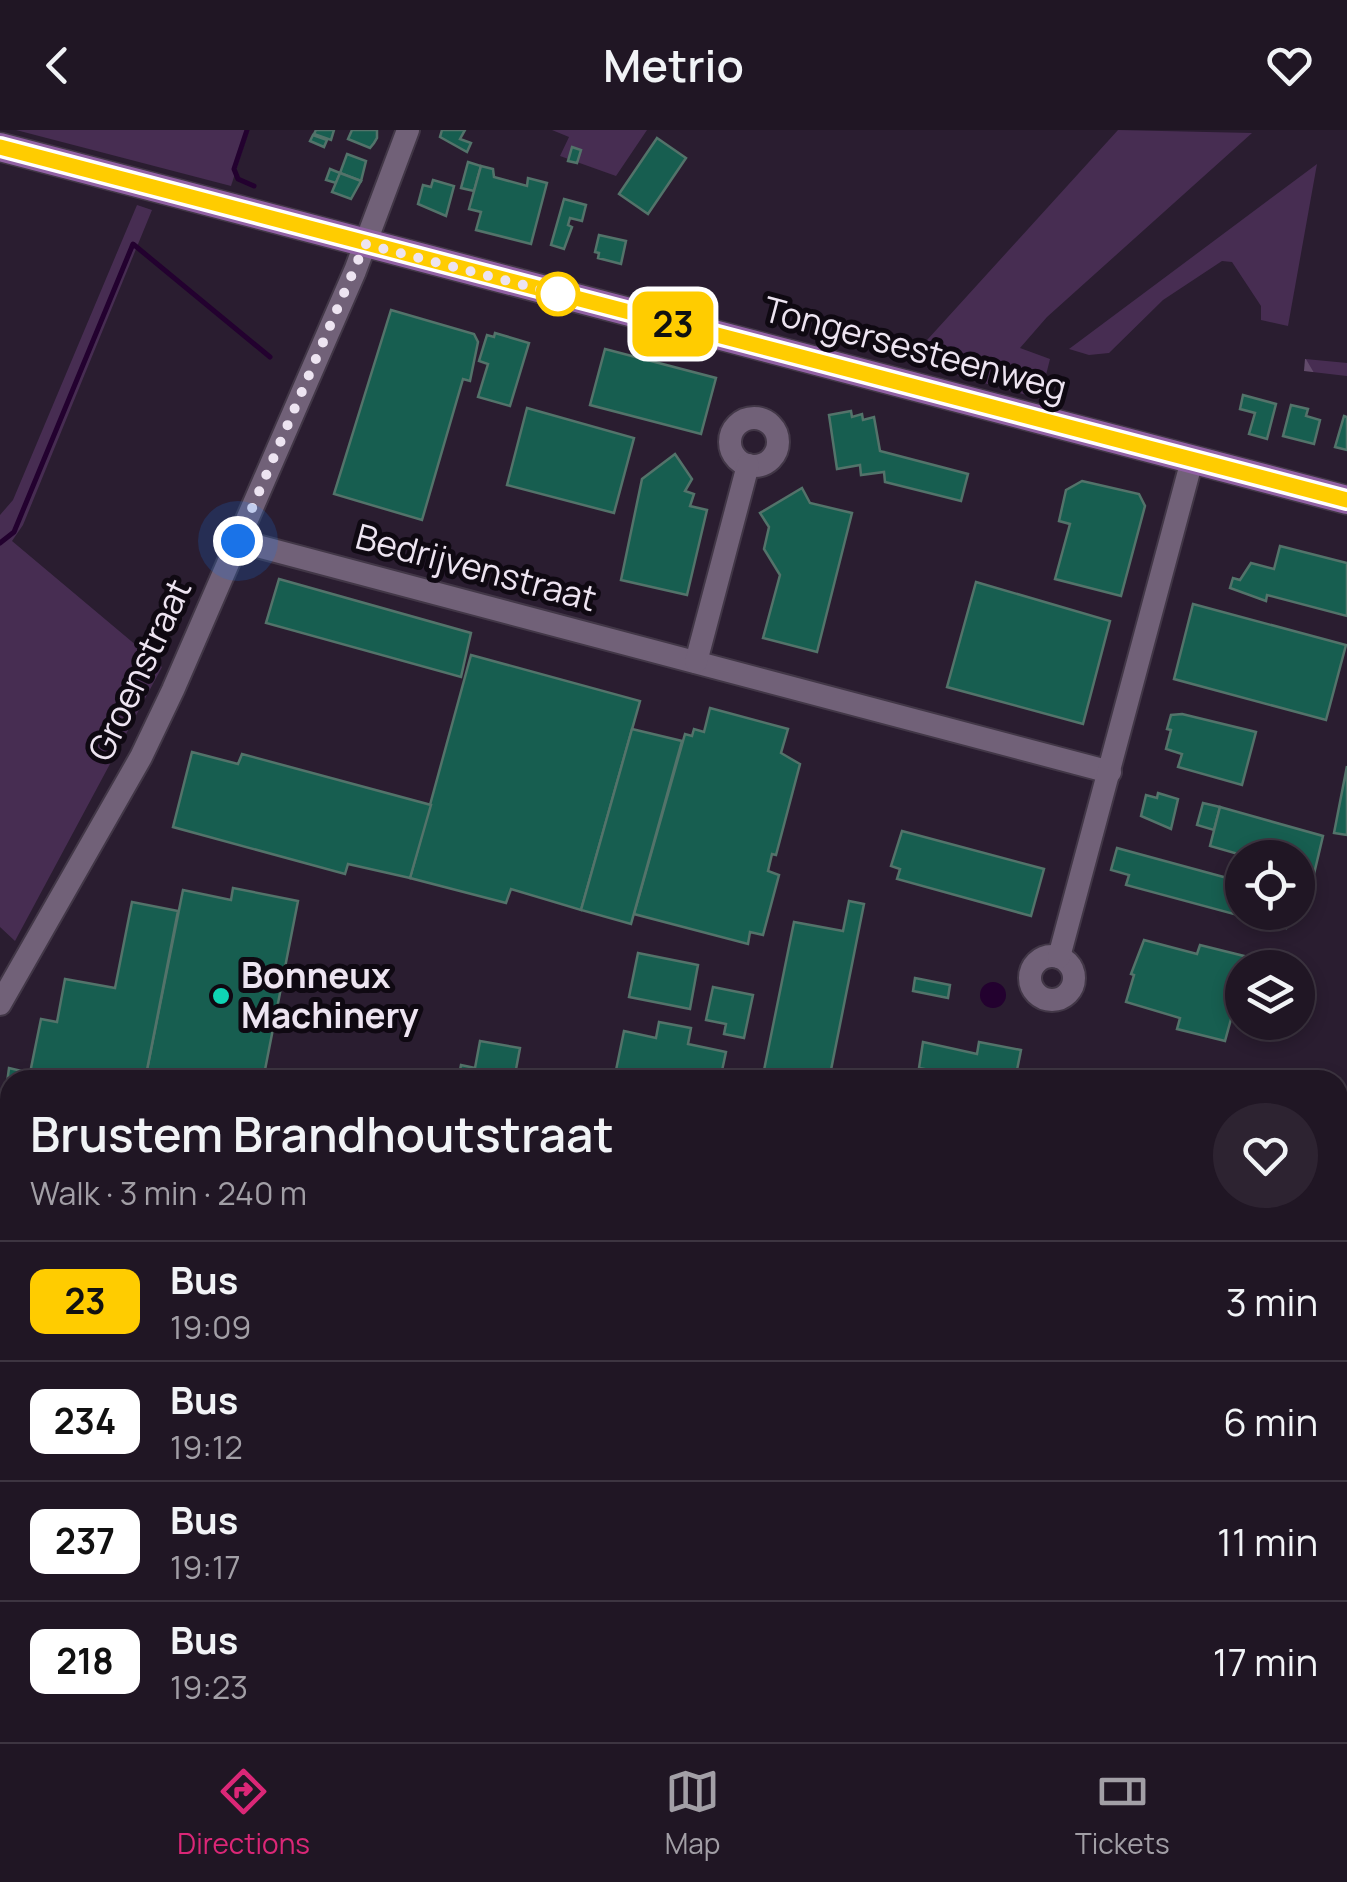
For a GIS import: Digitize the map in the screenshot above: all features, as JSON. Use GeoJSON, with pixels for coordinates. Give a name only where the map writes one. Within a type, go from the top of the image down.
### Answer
{"type":"FeatureCollection","features":[{"type":"Feature","properties":{"kind":"main road","name":"Tongersesteenweg"},"geometry":{"type":"LineString","coordinates":[[0,148],[361,254],[1347,500]]}},
{"type":"Feature","properties":{"kind":"street","name":"Groenstraat"},"geometry":{"type":"LineString","coordinates":[[0,1004],[140,756],[238,541],[361,254],[408,130]]}},
{"type":"Feature","properties":{"kind":"street"},"geometry":{"type":"LineString","coordinates":[[1059,957],[1192,460]]}},
{"type":"Feature","properties":{"kind":"street"},"geometry":{"type":"LineString","coordinates":[[696,662],[748,465]]}},
{"type":"Feature","properties":{"kind":"street","name":"Bedrijvenstraat"},"geometry":{"type":"LineString","coordinates":[[238,541],[1110,772]]}},
{"type":"Feature","properties":{"kind":"green space"},"geometry":{"type":"Polygon","coordinates":[[[16,130],[249,130],[231,186],[16,130]]]}},
{"type":"Feature","properties":{"kind":"green space"},"geometry":{"type":"Polygon","coordinates":[[[552,130],[647,130],[616,176],[560,156],[569,137],[552,130]]]}},
{"type":"Feature","properties":{"kind":"green space"},"geometry":{"type":"Polygon","coordinates":[[[1118,130],[1252,133],[1047,317],[1020,348],[1050,359],[1040,399],[908,361],[1118,130]]]}},
{"type":"Feature","properties":{"kind":"green space"},"geometry":{"type":"Polygon","coordinates":[[[1317,164],[1288,326],[1261,320],[1261,306],[1232,262],[1222,261],[1163,300],[1109,353],[1089,355],[1069,349],[1317,164]]]}},
{"type":"Feature","properties":{"kind":"green space"},"geometry":{"type":"Polygon","coordinates":[[[137,205],[152,210],[23,525],[12,541],[162,667],[15,941],[0,927],[0,515],[13,500],[137,205]]]}},
{"type":"Feature","properties":{"kind":"green space"},"geometry":{"type":"Polygon","coordinates":[[[1305,359],[1347,363],[1347,376],[1304,371],[1305,359]]]}},
{"type":"Feature","properties":{"kind":"shaded area"},"geometry":{"type":"Polygon","coordinates":[[[993,982],[1002,986],[1006,995],[1002,1004],[993,1008],[984,1004],[980,995],[984,986],[993,982]]]}},
{"type":"Feature","properties":{"kind":"building"},"geometry":{"type":"Polygon","coordinates":[[[316,130],[334,130],[331,140],[314,134],[316,130]]]}},
{"type":"Feature","properties":{"kind":"building"},"geometry":{"type":"Polygon","coordinates":[[[352,130],[377,130],[377,138],[370,148],[348,139],[352,130]]]}},
{"type":"Feature","properties":{"kind":"building"},"geometry":{"type":"Polygon","coordinates":[[[442,130],[465,130],[460,139],[471,143],[467,152],[440,137],[442,130]]]}},
{"type":"Feature","properties":{"kind":"building"},"geometry":{"type":"Polygon","coordinates":[[[313,135],[327,140],[324,147],[310,141],[313,135]]]}},
{"type":"Feature","properties":{"kind":"building"},"geometry":{"type":"Polygon","coordinates":[[[657,138],[686,158],[648,214],[619,194],[657,138]]]}},
{"type":"Feature","properties":{"kind":"building"},"geometry":{"type":"Polygon","coordinates":[[[572,147],[581,150],[577,163],[568,161],[572,147]]]}},
{"type":"Feature","properties":{"kind":"building"},"geometry":{"type":"Polygon","coordinates":[[[347,154],[366,161],[361,181],[340,173],[347,154]]]}},
{"type":"Feature","properties":{"kind":"building"},"geometry":{"type":"Polygon","coordinates":[[[468,162],[481,166],[474,191],[461,188],[468,162]]]}},
{"type":"Feature","properties":{"kind":"building"},"geometry":{"type":"Polygon","coordinates":[[[481,166],[493,169],[494,177],[527,186],[528,178],[547,183],[531,244],[476,230],[481,212],[469,209],[481,166]]]}},
{"type":"Feature","properties":{"kind":"building"},"geometry":{"type":"Polygon","coordinates":[[[330,169],[340,173],[336,183],[326,180],[330,169]]]}},
{"type":"Feature","properties":{"kind":"building"},"geometry":{"type":"Polygon","coordinates":[[[340,173],[361,181],[351,199],[332,192],[340,173]]]}},
{"type":"Feature","properties":{"kind":"building"},"geometry":{"type":"Polygon","coordinates":[[[433,180],[454,186],[446,216],[418,204],[423,185],[431,187],[433,180]]]}},
{"type":"Feature","properties":{"kind":"building"},"geometry":{"type":"Polygon","coordinates":[[[564,199],[586,205],[582,221],[570,218],[568,225],[572,227],[564,249],[551,245],[564,199]]]}},
{"type":"Feature","properties":{"kind":"building"},"geometry":{"type":"Polygon","coordinates":[[[599,235],[626,241],[621,264],[598,258],[599,253],[595,252],[599,235]]]}},
{"type":"Feature","properties":{"kind":"building"},"geometry":{"type":"Polygon","coordinates":[[[391,310],[474,334],[478,342],[470,381],[463,379],[422,520],[334,494],[391,310]]]}},
{"type":"Feature","properties":{"kind":"building"},"geometry":{"type":"Polygon","coordinates":[[[495,333],[529,343],[510,406],[478,397],[488,364],[479,361],[487,335],[494,337],[495,333]]]}},
{"type":"Feature","properties":{"kind":"building"},"geometry":{"type":"Polygon","coordinates":[[[605,349],[716,378],[701,434],[590,405],[605,349]]]}},
{"type":"Feature","properties":{"kind":"building"},"geometry":{"type":"Polygon","coordinates":[[[1243,395],[1276,404],[1267,439],[1249,434],[1255,413],[1240,409],[1243,395]]]}},
{"type":"Feature","properties":{"kind":"building"},"geometry":{"type":"Polygon","coordinates":[[[1291,405],[1308,409],[1306,416],[1320,420],[1314,444],[1283,436],[1291,405]]]}},
{"type":"Feature","properties":{"kind":"building"},"geometry":{"type":"Polygon","coordinates":[[[527,408],[634,438],[614,513],[507,485],[527,408]]]}},
{"type":"Feature","properties":{"kind":"building"},"geometry":{"type":"Polygon","coordinates":[[[851,411],[852,417],[862,414],[863,420],[874,417],[880,451],[968,474],[961,501],[885,482],[884,472],[861,475],[860,465],[837,469],[829,415],[851,411]]]}},
{"type":"Feature","properties":{"kind":"building"},"geometry":{"type":"Polygon","coordinates":[[[1344,416],[1347,417],[1347,450],[1335,447],[1344,416]]]}},
{"type":"Feature","properties":{"kind":"building"},"geometry":{"type":"Polygon","coordinates":[[[675,454],[692,479],[685,491],[694,494],[690,506],[707,510],[687,595],[621,580],[642,479],[675,454]]]}},
{"type":"Feature","properties":{"kind":"building"},"geometry":{"type":"Polygon","coordinates":[[[1082,481],[1139,494],[1145,506],[1121,596],[1055,579],[1070,524],[1059,521],[1066,490],[1082,481]]]}},
{"type":"Feature","properties":{"kind":"building"},"geometry":{"type":"Polygon","coordinates":[[[802,488],[810,503],[852,513],[817,652],[763,638],[780,575],[764,549],[769,527],[760,513],[802,488]]]}},
{"type":"Feature","properties":{"kind":"building"},"geometry":{"type":"Polygon","coordinates":[[[1280,546],[1347,563],[1347,616],[1267,595],[1266,601],[1230,588],[1233,578],[1240,580],[1251,563],[1274,569],[1280,546]]]}},
{"type":"Feature","properties":{"kind":"building"},"geometry":{"type":"Polygon","coordinates":[[[279,579],[471,633],[461,677],[266,623],[279,579]]]}},
{"type":"Feature","properties":{"kind":"building"},"geometry":{"type":"Polygon","coordinates":[[[976,582],[1110,621],[1083,724],[947,687],[976,582]]]}},
{"type":"Feature","properties":{"kind":"building"},"geometry":{"type":"Polygon","coordinates":[[[1193,604],[1346,645],[1326,720],[1174,679],[1193,604]]]}},
{"type":"Feature","properties":{"kind":"building"},"geometry":{"type":"Polygon","coordinates":[[[471,655],[640,701],[581,910],[511,889],[506,903],[410,878],[471,655]]]}},
{"type":"Feature","properties":{"kind":"building"},"geometry":{"type":"Polygon","coordinates":[[[710,708],[788,729],[781,753],[800,764],[776,855],[772,854],[768,871],[779,875],[763,935],[750,932],[748,944],[634,914],[685,734],[692,736],[694,729],[704,732],[710,708]]]}},
{"type":"Feature","properties":{"kind":"building"},"geometry":{"type":"Polygon","coordinates":[[[1182,714],[1256,732],[1242,785],[1178,767],[1182,754],[1166,749],[1171,730],[1167,729],[1171,715],[1182,714]]]}},
{"type":"Feature","properties":{"kind":"building"},"geometry":{"type":"Polygon","coordinates":[[[632,729],[682,741],[631,924],[581,910],[632,729]]]}},
{"type":"Feature","properties":{"kind":"building"},"geometry":{"type":"Polygon","coordinates":[[[192,752],[238,764],[242,754],[431,805],[410,878],[348,864],[345,874],[173,827],[192,752]]]}},
{"type":"Feature","properties":{"kind":"building"},"geometry":{"type":"Polygon","coordinates":[[[1347,766],[1347,835],[1334,833],[1347,766]]]}},
{"type":"Feature","properties":{"kind":"building"},"geometry":{"type":"Polygon","coordinates":[[[1158,793],[1178,799],[1171,829],[1141,816],[1146,795],[1157,798],[1158,793]]]}},
{"type":"Feature","properties":{"kind":"building"},"geometry":{"type":"Polygon","coordinates":[[[1203,803],[1220,807],[1214,830],[1197,825],[1203,803]]]}},
{"type":"Feature","properties":{"kind":"building"},"geometry":{"type":"Polygon","coordinates":[[[1220,807],[1323,836],[1315,870],[1315,840],[1225,840],[1225,850],[1210,846],[1220,807]]]}},
{"type":"Feature","properties":{"kind":"building"},"geometry":{"type":"Polygon","coordinates":[[[902,831],[1044,869],[1031,916],[897,879],[900,869],[891,866],[902,831]]]}},
{"type":"Feature","properties":{"kind":"building"},"geometry":{"type":"Polygon","coordinates":[[[1117,848],[1225,877],[1225,912],[1126,885],[1129,875],[1111,870],[1117,848]]]}},
{"type":"Feature","properties":{"kind":"building","name":"Bonneux Machinery"},"geometry":{"type":"Polygon","coordinates":[[[233,888],[298,901],[265,1070],[147,1070],[183,890],[231,900],[233,888]]]}},
{"type":"Feature","properties":{"kind":"building"},"geometry":{"type":"Polygon","coordinates":[[[849,901],[864,904],[831,1070],[764,1070],[794,922],[843,931],[849,901]]]}},
{"type":"Feature","properties":{"kind":"building"},"geometry":{"type":"Polygon","coordinates":[[[132,902],[178,911],[147,1070],[31,1070],[41,1019],[57,1022],[65,979],[115,988],[132,902]]]}},
{"type":"Feature","properties":{"kind":"building"},"geometry":{"type":"Polygon","coordinates":[[[1144,940],[1197,954],[1200,945],[1225,951],[1225,1041],[1177,1029],[1180,1018],[1126,1002],[1134,975],[1131,974],[1144,940]]]}},
{"type":"Feature","properties":{"kind":"building"},"geometry":{"type":"Polygon","coordinates":[[[638,953],[698,965],[690,1009],[629,997],[638,953]]]}},
{"type":"Feature","properties":{"kind":"building"},"geometry":{"type":"Polygon","coordinates":[[[915,978],[950,985],[948,998],[913,991],[915,978]]]}},
{"type":"Feature","properties":{"kind":"building"},"geometry":{"type":"Polygon","coordinates":[[[713,987],[753,995],[744,1038],[724,1034],[726,1024],[706,1020],[713,987]]]}},
{"type":"Feature","properties":{"kind":"building"},"geometry":{"type":"Polygon","coordinates":[[[659,1022],[691,1028],[688,1044],[726,1052],[722,1070],[616,1070],[624,1031],[656,1038],[659,1022]]]}},
{"type":"Feature","properties":{"kind":"building"},"geometry":{"type":"Polygon","coordinates":[[[480,1041],[520,1048],[516,1070],[460,1070],[461,1065],[475,1068],[480,1041]]]}},
{"type":"Feature","properties":{"kind":"building"},"geometry":{"type":"Polygon","coordinates":[[[923,1042],[977,1054],[979,1042],[1021,1050],[1017,1070],[919,1068],[923,1042]]]}},
{"type":"Feature","properties":{"kind":"waterway"},"geometry":{"type":"LineString","coordinates":[[247,130],[234,169],[238,179],[254,186]]}},
{"type":"Feature","properties":{"kind":"waterway"},"geometry":{"type":"LineString","coordinates":[[0,543],[14,532],[133,244],[270,357]]}},
{"type":"Feature","properties":{"kind":"bus line","name":"23"},"geometry":{"type":"LineString","coordinates":[[0,147],[1347,500]]}},
{"type":"Feature","properties":{"kind":"place","name":"Bonneux Machinery"},"geometry":{"type":"Point","coordinates":[221,996]}},
{"type":"Feature","properties":{"kind":"route"},"geometry":{"type":"LineString","coordinates":[[238,541],[365,244],[558,294]]}}]}
